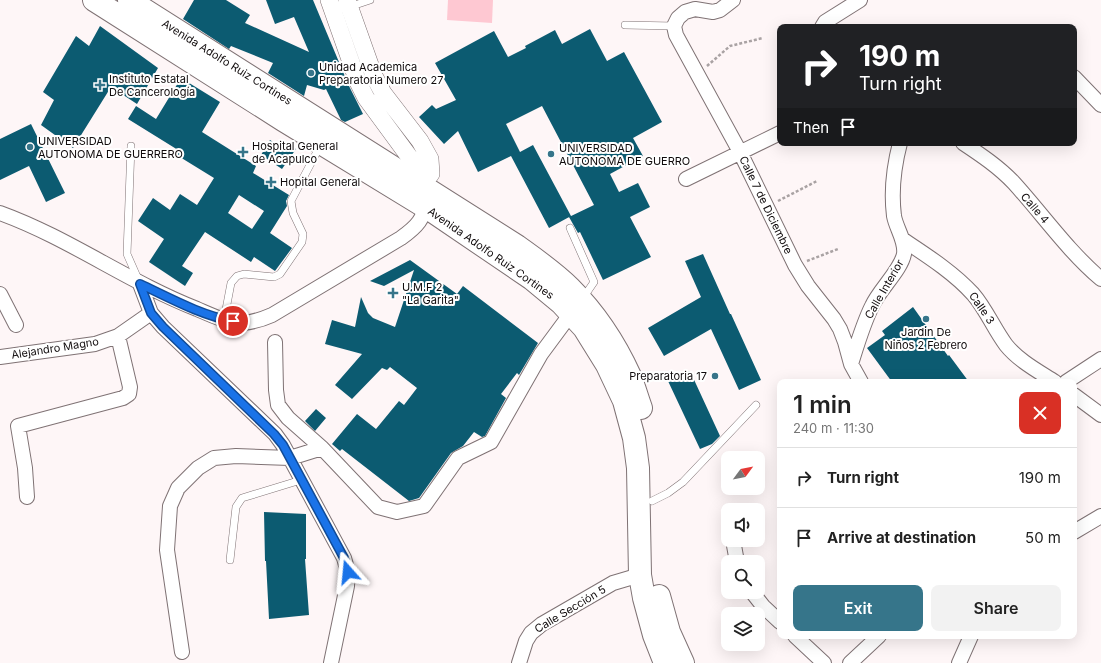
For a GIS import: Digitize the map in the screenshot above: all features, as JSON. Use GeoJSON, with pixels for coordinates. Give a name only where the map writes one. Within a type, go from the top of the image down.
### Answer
{"type":"FeatureCollection","features":[{"type":"Feature","properties":{"kind":"main road","name":"Avenida Adolfo Ruiz Cortines"},"geometry":{"type":"LineString","coordinates":[[94,0],[321,144],[425,207],[532,279],[561,303],[591,312],[611,340],[630,376],[643,414],[650,448],[654,568],[660,603],[669,632],[683,663]]}},
{"type":"Feature","properties":{"kind":"main road","name":"Avenida Adolfo Ruiz Cortines"},"geometry":{"type":"LineString","coordinates":[[129,0],[517,246],[549,269],[569,287],[584,328],[607,365],[624,401],[634,438],[638,468],[640,575],[644,598],[654,635],[666,663]]}},
{"type":"Feature","properties":{"kind":"street"},"geometry":{"type":"LineString","coordinates":[[0,213],[52,236],[140,284],[186,305],[224,320],[242,323],[257,321],[272,315],[401,238],[415,228],[421,219],[425,207],[416,166],[366,98],[358,82],[329,0]]}},
{"type":"Feature","properties":{"kind":"street"},"geometry":{"type":"LineString","coordinates":[[674,26],[678,18],[685,12],[695,9],[713,12],[720,10],[733,0]]}},
{"type":"Feature","properties":{"kind":"street"},"geometry":{"type":"LineString","coordinates":[[825,24],[860,0]]}},
{"type":"Feature","properties":{"kind":"street"},"geometry":{"type":"LineString","coordinates":[[348,4],[374,76],[383,93],[420,141],[430,159],[431,174],[421,185]]}},
{"type":"Feature","properties":{"kind":"street","name":"Calle 7 de Diciembre"},"geometry":{"type":"LineString","coordinates":[[674,26],[676,35],[740,152],[795,265],[808,286],[840,328],[850,364],[859,379]]}},
{"type":"Feature","properties":{"kind":"street"},"geometry":{"type":"LineString","coordinates":[[1077,81],[1101,105]]}},
{"type":"Feature","properties":{"kind":"street"},"geometry":{"type":"LineString","coordinates":[[686,179],[777,134]]}},
{"type":"Feature","properties":{"kind":"street","name":"Calle Interior"},"geometry":{"type":"LineString","coordinates":[[850,364],[872,305],[882,288],[900,264],[904,253],[902,240],[894,218],[892,191],[900,146]]}},
{"type":"Feature","properties":{"kind":"street","name":"Calle 4"},"geometry":{"type":"LineString","coordinates":[[968,146],[992,162],[1013,182],[1070,249],[1101,279]]}},
{"type":"Feature","properties":{"kind":"street","name":"Calle 3"},"geometry":{"type":"LineString","coordinates":[[902,240],[926,255],[965,285],[974,295],[1006,345],[1020,359],[1050,379]]}},
{"type":"Feature","properties":{"kind":"street"},"geometry":{"type":"LineString","coordinates":[[140,284],[151,313],[163,327],[274,434],[283,445],[344,558],[348,572],[347,586],[331,663]]}},
{"type":"Feature","properties":{"kind":"street"},"geometry":{"type":"LineString","coordinates":[[0,294],[16,325]]}},
{"type":"Feature","properties":{"kind":"street"},"geometry":{"type":"LineString","coordinates":[[275,342],[276,390],[278,405],[288,418],[322,448],[378,507],[397,512],[424,506],[458,458],[491,442],[541,354],[576,307]]}},
{"type":"Feature","properties":{"kind":"street","name":"Alejandro Magno"},"geometry":{"type":"LineString","coordinates":[[0,357],[94,344],[118,336],[151,313]]}},
{"type":"Feature","properties":{"kind":"street"},"geometry":{"type":"LineString","coordinates":[[27,497],[25,468],[18,426],[123,398],[129,394],[130,388],[118,336]]}},
{"type":"Feature","properties":{"kind":"street"},"geometry":{"type":"LineString","coordinates":[[1071,379],[1101,359]]}},
{"type":"Feature","properties":{"kind":"street"},"geometry":{"type":"LineString","coordinates":[[1077,397],[1101,415]]}},
{"type":"Feature","properties":{"kind":"street"},"geometry":{"type":"LineString","coordinates":[[182,652],[167,550],[170,506],[178,488],[198,468],[214,458],[236,456],[290,458],[322,448]]}},
{"type":"Feature","properties":{"kind":"street"},"geometry":{"type":"LineString","coordinates":[[1077,530],[1101,516]]}},
{"type":"Feature","properties":{"kind":"street","name":"Calle Sección 5"},"geometry":{"type":"LineString","coordinates":[[519,663],[526,641],[531,633],[542,624],[613,583],[640,575]]}},
{"type":"Feature","properties":{"kind":"street"},"geometry":{"type":"LineString","coordinates":[[758,599],[777,619]]}},
{"type":"Feature","properties":{"kind":"street"},"geometry":{"type":"LineString","coordinates":[[799,639],[824,663]]}},
{"type":"Feature","properties":{"kind":"street"},"geometry":{"type":"LineString","coordinates":[[850,663],[876,639]]}},
{"type":"Feature","properties":{"kind":"street"},"geometry":{"type":"LineString","coordinates":[[959,663],[971,639]]}},
{"type":"Feature","properties":{"kind":"lane"},"geometry":{"type":"LineString","coordinates":[[348,4],[370,0]]}},
{"type":"Feature","properties":{"kind":"lane"},"geometry":{"type":"LineString","coordinates":[[625,25],[674,26]]}},
{"type":"Feature","properties":{"kind":"lane"},"geometry":{"type":"LineString","coordinates":[[224,320],[231,283],[237,276],[244,274],[274,277],[280,274],[302,242],[303,234],[293,213],[292,201],[321,144]]}},
{"type":"Feature","properties":{"kind":"lane"},"geometry":{"type":"LineString","coordinates":[[131,146],[127,254],[140,284]]}},
{"type":"Feature","properties":{"kind":"lane"},"geometry":{"type":"LineString","coordinates":[[570,228],[594,282],[576,307]]}},
{"type":"Feature","properties":{"kind":"lane"},"geometry":{"type":"LineString","coordinates":[[652,501],[668,493],[683,482],[756,405]]}},
{"type":"Feature","properties":{"kind":"lane"},"geometry":{"type":"LineString","coordinates":[[230,560],[236,507],[242,498],[301,480]]}},
{"type":"Feature","properties":{"kind":"path"},"geometry":{"type":"LineString","coordinates":[[698,74],[730,46],[763,38]]}},
{"type":"Feature","properties":{"kind":"path"},"geometry":{"type":"LineString","coordinates":[[766,206],[817,181]]}},
{"type":"Feature","properties":{"kind":"path"},"geometry":{"type":"LineString","coordinates":[[795,265],[838,249]]}},
{"type":"Feature","properties":{"kind":"shaded area"},"geometry":{"type":"Polygon","coordinates":[[[448,0],[493,0],[492,23],[447,20],[448,0]]]}},
{"type":"Feature","properties":{"kind":"building","name":"Unidad Academica Preparatoria Numero 27"},"geometry":{"type":"Polygon","coordinates":[[[194,0],[226,0],[250,15],[245,23],[309,52],[294,17],[275,24],[266,0],[313,0],[349,86],[363,114],[345,122],[341,120],[326,89],[324,90],[307,85],[304,96],[268,73],[273,63],[231,46],[229,49],[183,19],[194,0]]]}},
{"type":"Feature","properties":{"kind":"building","name":"Instituto Estatal De Cancerología"},"geometry":{"type":"Polygon","coordinates":[[[100,26],[158,68],[137,104],[111,87],[73,148],[41,125],[54,100],[43,92],[76,36],[89,46],[100,26]]]}},
{"type":"Feature","properties":{"kind":"building"},"geometry":{"type":"Polygon","coordinates":[[[590,29],[607,61],[624,52],[662,122],[633,138],[643,156],[610,174],[619,192],[638,183],[650,207],[630,217],[651,257],[603,280],[580,232],[578,233],[569,217],[549,228],[511,156],[478,172],[458,131],[444,144],[419,117],[432,105],[436,109],[456,100],[435,63],[494,31],[508,57],[555,30],[562,44],[590,29]],[[542,106],[506,124],[520,152],[533,145],[571,216],[594,205],[542,106]]]}},
{"type":"Feature","properties":{"kind":"building"},"geometry":{"type":"Polygon","coordinates":[[[181,78],[220,102],[202,132],[256,166],[253,173],[289,195],[286,201],[287,206],[270,233],[292,248],[275,271],[254,257],[251,262],[205,232],[182,266],[193,273],[185,286],[149,262],[164,239],[138,221],[153,198],[170,210],[180,194],[197,205],[214,178],[175,154],[178,150],[128,119],[136,106],[156,119],[181,78]],[[239,195],[228,213],[252,229],[264,211],[239,195]]]}},
{"type":"Feature","properties":{"kind":"building"},"geometry":{"type":"Polygon","coordinates":[[[31,124],[65,193],[46,202],[29,166],[0,180],[0,139],[31,124]]]}},
{"type":"Feature","properties":{"kind":"building"},"geometry":{"type":"Polygon","coordinates":[[[270,140],[282,148],[286,142],[296,149],[282,169],[261,155],[270,140]]]}},
{"type":"Feature","properties":{"kind":"building"},"geometry":{"type":"Polygon","coordinates":[[[703,254],[761,380],[739,390],[711,329],[664,356],[648,328],[701,297],[685,261],[703,254]]]}},
{"type":"Feature","properties":{"kind":"building"},"geometry":{"type":"Polygon","coordinates":[[[410,260],[457,294],[463,286],[538,343],[519,375],[517,373],[501,394],[506,398],[485,436],[482,437],[474,432],[463,446],[451,453],[419,498],[409,501],[342,449],[340,451],[332,444],[357,414],[376,429],[399,401],[404,405],[417,388],[390,367],[387,370],[382,368],[352,399],[335,385],[362,354],[325,344],[332,320],[355,327],[361,297],[368,313],[373,318],[395,327],[414,270],[384,286],[370,281],[410,260]]]}},
{"type":"Feature","properties":{"kind":"building"},"geometry":{"type":"Polygon","coordinates":[[[913,307],[948,356],[949,355],[967,379],[890,379],[867,348],[885,335],[882,331],[913,307]]]}},
{"type":"Feature","properties":{"kind":"building"},"geometry":{"type":"Polygon","coordinates":[[[690,371],[720,436],[712,444],[700,449],[668,381],[690,371]]]}},
{"type":"Feature","properties":{"kind":"building"},"geometry":{"type":"Polygon","coordinates":[[[316,409],[326,418],[315,431],[305,421],[316,409]]]}},
{"type":"Feature","properties":{"kind":"building"},"geometry":{"type":"Polygon","coordinates":[[[264,512],[306,514],[305,559],[309,615],[269,619],[265,561],[264,512]]]}},
{"type":"Feature","properties":{"kind":"place","name":"Unidad Academica Preparatoria Numero 27"},"geometry":{"type":"Point","coordinates":[311,73]}},
{"type":"Feature","properties":{"kind":"place","name":"Instituto Estatal De Cancerología"},"geometry":{"type":"Point","coordinates":[100,85]}},
{"type":"Feature","properties":{"kind":"place","name":"UNIVERSIDAD AUTONOMA DE GUERRERO"},"geometry":{"type":"Point","coordinates":[30,147]}},
{"type":"Feature","properties":{"kind":"place","name":"Hospital General de Acapulco"},"geometry":{"type":"Point","coordinates":[243,152]}},
{"type":"Feature","properties":{"kind":"place","name":"UNIVERSIDAD AUTONOMA DE GUERRO"},"geometry":{"type":"Point","coordinates":[551,154]}},
{"type":"Feature","properties":{"kind":"place","name":"Hopital General"},"geometry":{"type":"Point","coordinates":[271,182]}},
{"type":"Feature","properties":{"kind":"place","name":"U.M.F 2 \"La Garita\""},"geometry":{"type":"Point","coordinates":[393,293]}},
{"type":"Feature","properties":{"kind":"place","name":"Jardin De Niños 2 Febrero"},"geometry":{"type":"Point","coordinates":[926,319]}},
{"type":"Feature","properties":{"kind":"place","name":"Preparatoria 17"},"geometry":{"type":"Point","coordinates":[715,376]}},
{"type":"Feature","properties":{"kind":"route"},"geometry":{"type":"LineString","coordinates":[[233,321],[224,320],[186,305],[140,284],[151,313],[163,327],[274,434],[283,445],[344,558],[348,572]]}}]}
